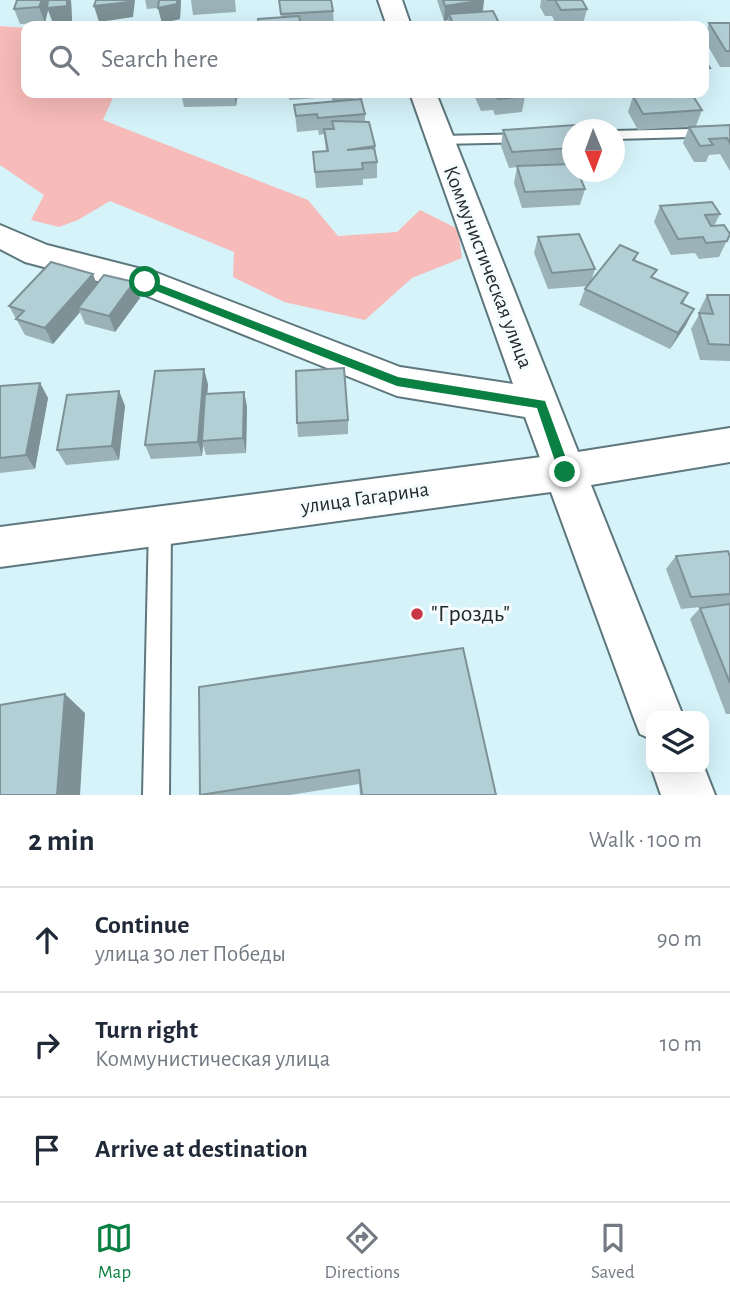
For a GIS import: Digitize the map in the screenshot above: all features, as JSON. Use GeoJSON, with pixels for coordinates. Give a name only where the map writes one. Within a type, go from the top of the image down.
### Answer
{"type":"FeatureCollection","features":[{"type":"Feature","properties":{"kind":"street"},"geometry":{"type":"LineString","coordinates":[[390,0],[397,21]]}},
{"type":"Feature","properties":{"kind":"street","name":"Коммунистическая улица"},"geometry":{"type":"LineString","coordinates":[[425,98],[656,711]]}},
{"type":"Feature","properties":{"kind":"street"},"geometry":{"type":"LineString","coordinates":[[0,236],[37,254],[145,282],[397,381],[541,404]]}},
{"type":"Feature","properties":{"kind":"street","name":"улица Гагарина"},"geometry":{"type":"LineString","coordinates":[[0,547],[565,472],[730,445]]}},
{"type":"Feature","properties":{"kind":"street"},"geometry":{"type":"LineString","coordinates":[[680,774],[688,795]]}},
{"type":"Feature","properties":{"kind":"lane"},"geometry":{"type":"LineString","coordinates":[[625,135],[730,132]]}},
{"type":"Feature","properties":{"kind":"lane"},"geometry":{"type":"LineString","coordinates":[[440,140],[562,136]]}},
{"type":"Feature","properties":{"kind":"lane"},"geometry":{"type":"LineString","coordinates":[[156,795],[160,525]]}},
{"type":"Feature","properties":{"kind":"shaded area"},"geometry":{"type":"Polygon","coordinates":[[[0,26],[21,28],[21,98],[113,98],[103,120],[308,200],[338,236],[397,232],[420,210],[458,229],[462,258],[412,278],[365,320],[284,302],[233,277],[234,252],[110,201],[78,220],[59,227],[31,220],[44,195],[0,165],[0,26]]]}},
{"type":"Feature","properties":{"kind":"building"},"geometry":{"type":"Polygon","coordinates":[[[17,0],[42,0],[39,7],[14,9],[17,0]]]}},
{"type":"Feature","properties":{"kind":"building"},"geometry":{"type":"Polygon","coordinates":[[[48,0],[67,0],[67,6],[47,8],[48,0]]]}},
{"type":"Feature","properties":{"kind":"building"},"geometry":{"type":"Polygon","coordinates":[[[96,0],[129,0],[129,2],[94,6],[96,0]]]}},
{"type":"Feature","properties":{"kind":"building"},"geometry":{"type":"Polygon","coordinates":[[[159,0],[177,0],[177,4],[158,8],[159,0]]]}},
{"type":"Feature","properties":{"kind":"building"},"geometry":{"type":"Polygon","coordinates":[[[279,0],[331,0],[333,11],[281,14],[279,0]]]}},
{"type":"Feature","properties":{"kind":"building"},"geometry":{"type":"Polygon","coordinates":[[[443,0],[484,0],[445,6],[443,0]]]}},
{"type":"Feature","properties":{"kind":"building"},"geometry":{"type":"Polygon","coordinates":[[[555,0],[582,0],[587,9],[561,10],[555,0]]]}},
{"type":"Feature","properties":{"kind":"building"},"geometry":{"type":"Polygon","coordinates":[[[493,11],[498,21],[452,21],[449,14],[493,11]]]}},
{"type":"Feature","properties":{"kind":"building"},"geometry":{"type":"Polygon","coordinates":[[[299,16],[300,21],[258,21],[299,16]]]}},
{"type":"Feature","properties":{"kind":"building"},"geometry":{"type":"Polygon","coordinates":[[[709,23],[730,23],[730,51],[726,51],[709,23]]]}},
{"type":"Feature","properties":{"kind":"building"},"geometry":{"type":"Polygon","coordinates":[[[634,98],[694,98],[702,110],[643,114],[634,98]]]}},
{"type":"Feature","properties":{"kind":"building"},"geometry":{"type":"Polygon","coordinates":[[[361,99],[365,114],[318,118],[317,114],[296,116],[294,105],[361,99]]]}},
{"type":"Feature","properties":{"kind":"building"},"geometry":{"type":"Polygon","coordinates":[[[332,121],[369,122],[375,146],[347,150],[374,148],[377,162],[362,163],[363,169],[315,172],[313,152],[328,151],[324,129],[334,129],[332,121]]]}},
{"type":"Feature","properties":{"kind":"building"},"geometry":{"type":"Polygon","coordinates":[[[730,125],[730,143],[727,138],[709,139],[713,145],[700,146],[689,127],[730,125]]]}},
{"type":"Feature","properties":{"kind":"building"},"geometry":{"type":"Polygon","coordinates":[[[562,126],[562,149],[512,152],[503,130],[562,126]]]}},
{"type":"Feature","properties":{"kind":"building"},"geometry":{"type":"Polygon","coordinates":[[[562,164],[562,182],[582,182],[585,189],[525,192],[517,166],[562,164]]]}},
{"type":"Feature","properties":{"kind":"building"},"geometry":{"type":"Polygon","coordinates":[[[712,202],[720,214],[705,215],[711,226],[724,225],[730,234],[727,241],[706,243],[703,237],[678,239],[660,206],[712,202]]]}},
{"type":"Feature","properties":{"kind":"building"},"geometry":{"type":"Polygon","coordinates":[[[579,234],[595,269],[552,273],[538,237],[579,234]]]}},
{"type":"Feature","properties":{"kind":"building"},"geometry":{"type":"Polygon","coordinates":[[[620,245],[638,253],[633,260],[657,270],[651,277],[688,293],[681,303],[694,309],[678,333],[585,289],[620,245]]]}},
{"type":"Feature","properties":{"kind":"building"},"geometry":{"type":"Polygon","coordinates":[[[51,262],[93,274],[45,328],[16,319],[24,311],[9,306],[51,262]]]}},
{"type":"Feature","properties":{"kind":"building"},"geometry":{"type":"Polygon","coordinates":[[[104,275],[134,282],[109,316],[78,308],[104,275]]]}},
{"type":"Feature","properties":{"kind":"building"},"geometry":{"type":"Polygon","coordinates":[[[707,295],[730,295],[730,345],[709,344],[699,313],[713,314],[707,295]]]}},
{"type":"Feature","properties":{"kind":"building"},"geometry":{"type":"Polygon","coordinates":[[[344,368],[348,420],[297,423],[296,371],[344,368]]]}},
{"type":"Feature","properties":{"kind":"building"},"geometry":{"type":"Polygon","coordinates":[[[204,369],[198,442],[145,445],[155,371],[204,369]]]}},
{"type":"Feature","properties":{"kind":"building"},"geometry":{"type":"Polygon","coordinates":[[[40,383],[26,455],[0,458],[0,386],[40,383]]]}},
{"type":"Feature","properties":{"kind":"building"},"geometry":{"type":"Polygon","coordinates":[[[119,391],[112,446],[57,450],[67,395],[119,391]]]}},
{"type":"Feature","properties":{"kind":"building"},"geometry":{"type":"Polygon","coordinates":[[[244,392],[243,438],[202,441],[205,394],[244,392]]]}},
{"type":"Feature","properties":{"kind":"building"},"geometry":{"type":"Polygon","coordinates":[[[728,551],[730,594],[691,597],[676,556],[728,551]]]}},
{"type":"Feature","properties":{"kind":"building"},"geometry":{"type":"Polygon","coordinates":[[[730,604],[730,683],[700,608],[730,604]]]}},
{"type":"Feature","properties":{"kind":"building"},"geometry":{"type":"Polygon","coordinates":[[[463,648],[496,795],[362,795],[359,770],[200,795],[199,687],[463,648]]]}},
{"type":"Feature","properties":{"kind":"building"},"geometry":{"type":"Polygon","coordinates":[[[65,694],[57,795],[0,795],[0,705],[65,694]]]}},
{"type":"Feature","properties":{"kind":"place","name":"\"Гроздь\""},"geometry":{"type":"Point","coordinates":[417,614]}},
{"type":"Feature","properties":{"kind":"route"},"geometry":{"type":"LineString","coordinates":[[145,282],[397,381],[541,404],[565,472]]}}]}
